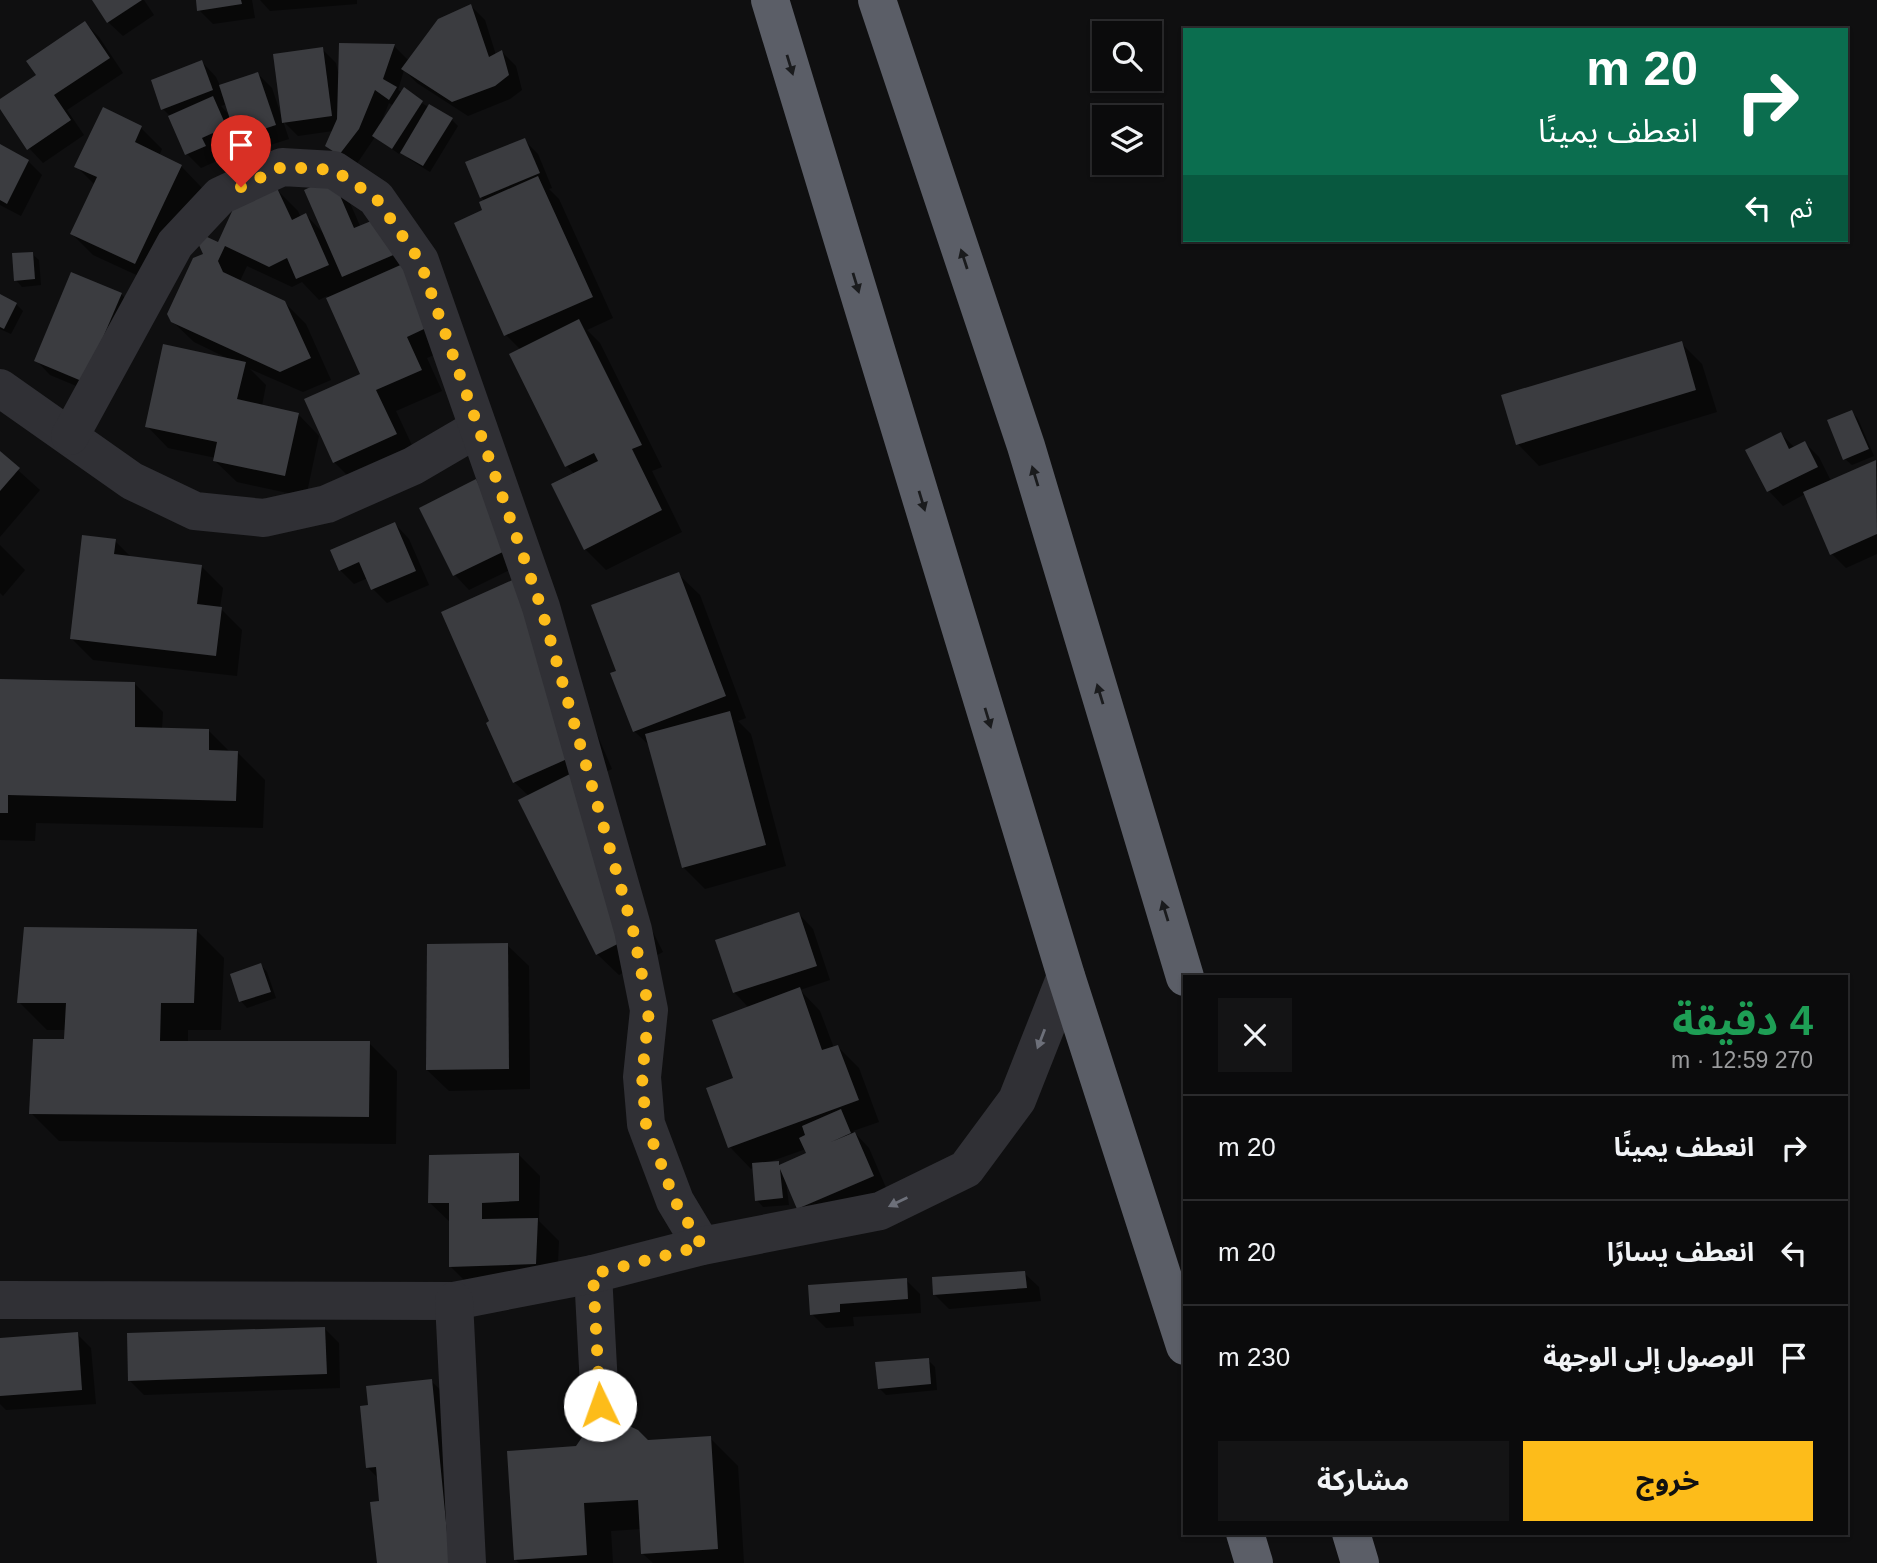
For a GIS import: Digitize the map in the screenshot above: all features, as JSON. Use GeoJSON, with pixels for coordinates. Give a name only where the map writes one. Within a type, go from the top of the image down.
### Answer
{"type":"FeatureCollection","features":[{"type":"Feature","properties":{"kind":"highway"},"geometry":{"type":"LineString","coordinates":[[770,0],[1066,976],[1183,1340]]}},
{"type":"Feature","properties":{"kind":"highway"},"geometry":{"type":"LineString","coordinates":[[877,0],[1026,446],[1184,975]]}},
{"type":"Feature","properties":{"kind":"highway"},"geometry":{"type":"LineString","coordinates":[[1246,1535],[1254,1563]]}},
{"type":"Feature","properties":{"kind":"highway"},"geometry":{"type":"LineString","coordinates":[[1352,1535],[1360,1563]]}},
{"type":"Feature","properties":{"kind":"street"},"geometry":{"type":"LineString","coordinates":[[70,436],[175,244],[220,196],[282,167],[334,170],[376,198],[420,261],[541,607],[633,930],[649,1010],[642,1077],[646,1124],[675,1201],[702,1246]]}},
{"type":"Feature","properties":{"kind":"street"},"geometry":{"type":"LineString","coordinates":[[0,388],[132,481],[195,511],[264,518],[327,504],[413,466],[478,428]]}},
{"type":"Feature","properties":{"kind":"street"},"geometry":{"type":"LineString","coordinates":[[0,1300],[454,1301],[593,1274],[702,1246],[880,1211],[966,1169],[1017,1100],[1066,976]]}},
{"type":"Feature","properties":{"kind":"street"},"geometry":{"type":"LineString","coordinates":[[593,1274],[600,1405]]}},
{"type":"Feature","properties":{"kind":"street"},"geometry":{"type":"LineString","coordinates":[[454,1301],[467,1563]]}},
{"type":"Feature","properties":{"kind":"building"},"geometry":{"type":"Polygon","coordinates":[[[92,0],[142,0],[107,23],[92,0]]]}},
{"type":"Feature","properties":{"kind":"building"},"geometry":{"type":"Polygon","coordinates":[[[196,0],[241,0],[242,4],[197,11],[196,0]]]}},
{"type":"Feature","properties":{"kind":"building"},"geometry":{"type":"Polygon","coordinates":[[[471,4],[489,57],[502,50],[509,75],[495,86],[452,102],[401,69],[438,19],[471,4]]]}},
{"type":"Feature","properties":{"kind":"building"},"geometry":{"type":"Polygon","coordinates":[[[85,21],[110,58],[54,95],[71,120],[27,150],[0,109],[0,99],[36,75],[26,61],[85,21]]]}},
{"type":"Feature","properties":{"kind":"building"},"geometry":{"type":"Polygon","coordinates":[[[339,43],[395,44],[383,79],[397,87],[389,100],[375,90],[359,129],[339,155],[325,146],[337,119],[339,43]]]}},
{"type":"Feature","properties":{"kind":"building"},"geometry":{"type":"Polygon","coordinates":[[[323,47],[332,116],[282,123],[273,54],[323,47]]]}},
{"type":"Feature","properties":{"kind":"building"},"geometry":{"type":"Polygon","coordinates":[[[202,60],[213,90],[161,110],[151,80],[202,60]]]}},
{"type":"Feature","properties":{"kind":"building"},"geometry":{"type":"Polygon","coordinates":[[[258,72],[276,125],[236,138],[219,85],[258,72]]]}},
{"type":"Feature","properties":{"kind":"building"},"geometry":{"type":"Polygon","coordinates":[[[404,87],[423,101],[392,149],[372,136],[404,87]]]}},
{"type":"Feature","properties":{"kind":"building"},"geometry":{"type":"Polygon","coordinates":[[[213,96],[231,137],[217,142],[213,133],[202,138],[206,146],[185,155],[168,116],[213,96]]]}},
{"type":"Feature","properties":{"kind":"building"},"geometry":{"type":"Polygon","coordinates":[[[429,104],[453,118],[423,166],[400,153],[429,104]]]}},
{"type":"Feature","properties":{"kind":"building"},"geometry":{"type":"Polygon","coordinates":[[[103,107],[142,126],[135,142],[182,165],[135,264],[70,234],[97,177],[74,167],[103,107]]]}},
{"type":"Feature","properties":{"kind":"building"},"geometry":{"type":"Polygon","coordinates":[[[525,138],[540,173],[480,198],[465,162],[525,138]]]}},
{"type":"Feature","properties":{"kind":"building"},"geometry":{"type":"Polygon","coordinates":[[[0,144],[29,160],[7,204],[0,200],[0,144]]]}},
{"type":"Feature","properties":{"kind":"building"},"geometry":{"type":"Polygon","coordinates":[[[538,176],[593,297],[504,336],[454,223],[482,210],[479,202],[538,176]]]}},
{"type":"Feature","properties":{"kind":"building"},"geometry":{"type":"Polygon","coordinates":[[[332,177],[354,228],[403,208],[419,244],[342,277],[304,190],[332,177]]]}},
{"type":"Feature","properties":{"kind":"building"},"geometry":{"type":"Polygon","coordinates":[[[277,188],[292,220],[306,213],[329,265],[296,279],[287,258],[269,267],[225,246],[218,261],[223,272],[285,301],[311,358],[280,372],[171,322],[167,314],[193,258],[203,254],[192,230],[218,242],[234,207],[277,188]]]}},
{"type":"Feature","properties":{"kind":"building"},"geometry":{"type":"Polygon","coordinates":[[[33,252],[35,279],[14,281],[12,253],[33,252]]]}},
{"type":"Feature","properties":{"kind":"building"},"geometry":{"type":"Polygon","coordinates":[[[414,259],[441,321],[407,337],[422,370],[376,390],[397,434],[333,463],[304,399],[360,374],[326,298],[414,259]]]}},
{"type":"Feature","properties":{"kind":"building"},"geometry":{"type":"Polygon","coordinates":[[[71,272],[122,293],[84,382],[34,361],[71,272]]]}},
{"type":"Feature","properties":{"kind":"building"},"geometry":{"type":"Polygon","coordinates":[[[0,294],[17,303],[4,329],[0,327],[0,294]]]}},
{"type":"Feature","properties":{"kind":"building"},"geometry":{"type":"Polygon","coordinates":[[[579,319],[642,445],[632,449],[662,510],[584,550],[551,484],[598,461],[594,453],[565,467],[509,354],[579,319]]]}},
{"type":"Feature","properties":{"kind":"building"},"geometry":{"type":"Polygon","coordinates":[[[1682,341],[1696,390],[1516,445],[1501,395],[1682,341]]]}},
{"type":"Feature","properties":{"kind":"building"},"geometry":{"type":"Polygon","coordinates":[[[163,344],[246,362],[237,399],[299,413],[285,476],[213,461],[217,442],[145,427],[163,344]]]}},
{"type":"Feature","properties":{"kind":"building"},"geometry":{"type":"Polygon","coordinates":[[[1852,410],[1869,449],[1843,460],[1827,420],[1852,410]]]}},
{"type":"Feature","properties":{"kind":"building"},"geometry":{"type":"Polygon","coordinates":[[[1781,432],[1789,449],[1805,441],[1818,467],[1767,492],[1745,450],[1781,432]]]}},
{"type":"Feature","properties":{"kind":"building"},"geometry":{"type":"Polygon","coordinates":[[[0,451],[20,468],[0,491],[0,451]]]}},
{"type":"Feature","properties":{"kind":"building"},"geometry":{"type":"Polygon","coordinates":[[[1876,460],[1877,534],[1830,555],[1803,492],[1876,460]]]}},
{"type":"Feature","properties":{"kind":"building"},"geometry":{"type":"Polygon","coordinates":[[[476,479],[511,548],[453,576],[419,508],[476,479]]]}},
{"type":"Feature","properties":{"kind":"building"},"geometry":{"type":"Polygon","coordinates":[[[395,522],[416,571],[371,590],[359,562],[339,571],[330,550],[395,522]]]}},
{"type":"Feature","properties":{"kind":"building"},"geometry":{"type":"Polygon","coordinates":[[[82,535],[116,539],[114,554],[202,565],[197,604],[222,607],[216,656],[70,639],[82,535]]]}},
{"type":"Feature","properties":{"kind":"building"},"geometry":{"type":"Polygon","coordinates":[[[679,572],[726,696],[633,732],[610,673],[616,671],[591,605],[679,572]]]}},
{"type":"Feature","properties":{"kind":"building"},"geometry":{"type":"Polygon","coordinates":[[[528,573],[592,748],[513,783],[441,612],[528,573]]]}},
{"type":"Feature","properties":{"kind":"building"},"geometry":{"type":"Polygon","coordinates":[[[0,679],[135,682],[135,727],[209,729],[209,750],[238,751],[236,801],[8,795],[8,813],[0,813],[0,679]]]}},
{"type":"Feature","properties":{"kind":"building"},"geometry":{"type":"Polygon","coordinates":[[[730,711],[766,845],[682,868],[645,734],[730,711]]]}},
{"type":"Feature","properties":{"kind":"building"},"geometry":{"type":"Polygon","coordinates":[[[580,769],[643,931],[596,955],[518,800],[580,769]]]}},
{"type":"Feature","properties":{"kind":"building"},"geometry":{"type":"Polygon","coordinates":[[[799,912],[817,966],[733,993],[715,940],[799,912]]]}},
{"type":"Feature","properties":{"kind":"building"},"geometry":{"type":"Polygon","coordinates":[[[24,927],[197,929],[194,1003],[161,1003],[160,1041],[370,1041],[369,1117],[29,1114],[33,1039],[64,1039],[66,1003],[17,1003],[24,927]]]}},
{"type":"Feature","properties":{"kind":"building"},"geometry":{"type":"Polygon","coordinates":[[[508,943],[509,1069],[426,1070],[427,944],[508,943]]]}},
{"type":"Feature","properties":{"kind":"building"},"geometry":{"type":"Polygon","coordinates":[[[261,963],[271,992],[239,1002],[230,974],[261,963]]]}},
{"type":"Feature","properties":{"kind":"building"},"geometry":{"type":"Polygon","coordinates":[[[800,987],[822,1050],[838,1045],[859,1100],[728,1148],[706,1088],[733,1078],[712,1020],[800,987]]]}},
{"type":"Feature","properties":{"kind":"building"},"geometry":{"type":"Polygon","coordinates":[[[841,1109],[851,1133],[831,1142],[855,1132],[874,1176],[797,1209],[780,1169],[783,1198],[755,1201],[752,1163],[779,1161],[779,1165],[806,1153],[799,1138],[805,1135],[802,1126],[841,1109]]]}},
{"type":"Feature","properties":{"kind":"building"},"geometry":{"type":"Polygon","coordinates":[[[519,1153],[519,1201],[482,1203],[482,1219],[538,1218],[536,1264],[449,1267],[449,1203],[428,1203],[429,1155],[519,1153]]]}},
{"type":"Feature","properties":{"kind":"building"},"geometry":{"type":"Polygon","coordinates":[[[1025,1271],[1027,1288],[933,1295],[932,1277],[1025,1271]]]}},
{"type":"Feature","properties":{"kind":"building"},"geometry":{"type":"Polygon","coordinates":[[[907,1278],[908,1299],[840,1304],[840,1312],[810,1315],[808,1285],[907,1278]]]}},
{"type":"Feature","properties":{"kind":"building"},"geometry":{"type":"Polygon","coordinates":[[[325,1327],[327,1374],[128,1381],[127,1333],[325,1327]]]}},
{"type":"Feature","properties":{"kind":"building"},"geometry":{"type":"Polygon","coordinates":[[[78,1332],[82,1390],[0,1396],[0,1338],[78,1332]]]}},
{"type":"Feature","properties":{"kind":"building"},"geometry":{"type":"Polygon","coordinates":[[[929,1358],[931,1384],[878,1389],[875,1362],[929,1358]]]}},
{"type":"Feature","properties":{"kind":"building"},"geometry":{"type":"Polygon","coordinates":[[[432,1379],[450,1563],[377,1563],[370,1502],[379,1501],[376,1467],[366,1468],[360,1406],[368,1405],[366,1386],[432,1379]]]}},
{"type":"Feature","properties":{"kind":"building"},"geometry":{"type":"Polygon","coordinates":[[[627,1425],[638,1430],[648,1440],[711,1436],[718,1549],[641,1554],[638,1500],[584,1503],[587,1555],[514,1560],[507,1451],[576,1446],[585,1433],[600,1426],[627,1425]]]}},
{"type":"Feature","properties":{"kind":"route"},"geometry":{"type":"LineString","coordinates":[[241,187],[282,167],[334,170],[376,198],[420,261],[541,607],[633,930],[649,1010],[642,1077],[646,1124],[675,1201],[702,1246],[593,1274],[600,1405]]}}]}
